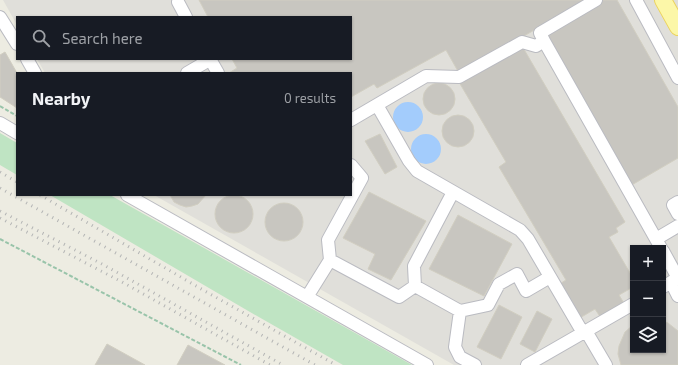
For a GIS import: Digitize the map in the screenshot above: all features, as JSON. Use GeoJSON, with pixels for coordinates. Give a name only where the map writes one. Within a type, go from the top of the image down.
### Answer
{"type":"FeatureCollection","features":[{"type":"Feature","properties":{"kind":"main road"},"geometry":{"type":"LineString","coordinates":[[663,0],[678,27]]}},
{"type":"Feature","properties":{"kind":"main road"},"geometry":{"type":"LineString","coordinates":[[674,0],[678,6]]}},
{"type":"Feature","properties":{"kind":"street"},"geometry":{"type":"LineString","coordinates":[[596,0],[540,33],[659,244],[678,226]]}},
{"type":"Feature","properties":{"kind":"street"},"geometry":{"type":"LineString","coordinates":[[636,0],[678,78]]}},
{"type":"Feature","properties":{"kind":"street"},"geometry":{"type":"LineString","coordinates":[[178,2],[185,16]]}},
{"type":"Feature","properties":{"kind":"street"},"geometry":{"type":"LineString","coordinates":[[0,16],[16,42]]}},
{"type":"Feature","properties":{"kind":"street"},"geometry":{"type":"LineString","coordinates":[[352,119],[426,76],[459,77],[522,42],[536,46],[544,41]]}},
{"type":"Feature","properties":{"kind":"street"},"geometry":{"type":"LineString","coordinates":[[28,60],[34,72]]}},
{"type":"Feature","properties":{"kind":"street"},"geometry":{"type":"LineString","coordinates":[[189,72],[208,60]]}},
{"type":"Feature","properties":{"kind":"street"},"geometry":{"type":"LineString","coordinates":[[211,60],[217,72]]}},
{"type":"Feature","properties":{"kind":"street"},"geometry":{"type":"LineString","coordinates":[[377,105],[409,161],[417,171],[520,230],[528,239],[584,332],[606,365]]}},
{"type":"Feature","properties":{"kind":"street"},"geometry":{"type":"LineString","coordinates":[[0,123],[16,132]]}},
{"type":"Feature","properties":{"kind":"street"},"geometry":{"type":"LineString","coordinates":[[308,297],[330,260],[328,240],[362,178],[352,166]]}},
{"type":"Feature","properties":{"kind":"street"},"geometry":{"type":"LineString","coordinates":[[415,286],[414,266],[453,192]]}},
{"type":"Feature","properties":{"kind":"street"},"geometry":{"type":"LineString","coordinates":[[129,196],[427,365]]}},
{"type":"Feature","properties":{"kind":"street"},"geometry":{"type":"LineString","coordinates":[[678,202],[673,206],[678,214]]}},
{"type":"Feature","properties":{"kind":"street"},"geometry":{"type":"LineString","coordinates":[[330,260],[399,297],[415,286]]}},
{"type":"Feature","properties":{"kind":"street"},"geometry":{"type":"LineString","coordinates":[[666,261],[678,296]]}},
{"type":"Feature","properties":{"kind":"street"},"geometry":{"type":"LineString","coordinates":[[415,286],[460,311],[488,305],[499,284],[517,274],[526,291],[550,277]]}},
{"type":"Feature","properties":{"kind":"street"},"geometry":{"type":"LineString","coordinates":[[527,365],[630,306]]}},
{"type":"Feature","properties":{"kind":"street"},"geometry":{"type":"LineString","coordinates":[[460,311],[455,347],[460,357],[475,365]]}},
{"type":"Feature","properties":{"kind":"path"},"geometry":{"type":"LineString","coordinates":[[0,106],[16,115]]}},
{"type":"Feature","properties":{"kind":"path"},"geometry":{"type":"LineString","coordinates":[[0,238],[241,365]]}},
{"type":"Feature","properties":{"kind":"shaded area"},"geometry":{"type":"Polygon","coordinates":[[[3,0],[678,0],[678,365],[454,365],[156,196],[352,196],[352,72],[44,72],[38,60],[352,60],[352,16],[16,16],[16,23],[3,0]]]}},
{"type":"Feature","properties":{"kind":"green space"},"geometry":{"type":"Polygon","coordinates":[[[0,133],[16,142],[16,174],[0,165],[0,133]]]}},
{"type":"Feature","properties":{"kind":"green space"},"geometry":{"type":"Polygon","coordinates":[[[52,196],[112,196],[412,365],[343,365],[52,196]]]}},
{"type":"Feature","properties":{"kind":"water"},"geometry":{"type":"Polygon","coordinates":[[[408,102],[419,106],[423,117],[419,128],[408,132],[397,128],[393,117],[397,106],[408,102]]]}},
{"type":"Feature","properties":{"kind":"water"},"geometry":{"type":"Polygon","coordinates":[[[426,134],[432,135],[440,143],[440,155],[432,163],[426,164],[420,163],[412,155],[411,149],[412,143],[420,135],[426,134]]]}},
{"type":"Feature","properties":{"kind":"building"},"geometry":{"type":"Polygon","coordinates":[[[199,0],[587,0],[459,73],[446,50],[377,88],[374,84],[352,96],[352,72],[231,72],[237,68],[233,60],[352,60],[352,16],[207,16],[199,0]]]}},
{"type":"Feature","properties":{"kind":"building"},"geometry":{"type":"Polygon","coordinates":[[[603,0],[617,0],[678,107],[678,158],[630,186],[544,34],[603,0]]]}},
{"type":"Feature","properties":{"kind":"building"},"geometry":{"type":"Polygon","coordinates":[[[522,46],[625,222],[616,228],[618,232],[609,237],[630,273],[630,289],[619,295],[625,305],[601,318],[595,309],[578,319],[558,285],[566,280],[499,167],[506,162],[459,82],[522,46]]]}},
{"type":"Feature","properties":{"kind":"building"},"geometry":{"type":"Polygon","coordinates":[[[5,52],[16,72],[16,107],[0,97],[0,55],[5,52]]]}},
{"type":"Feature","properties":{"kind":"building"},"geometry":{"type":"Polygon","coordinates":[[[436,83],[442,83],[452,90],[455,99],[454,105],[448,112],[442,115],[436,115],[426,108],[423,102],[423,96],[430,86],[436,83]]]}},
{"type":"Feature","properties":{"kind":"building"},"geometry":{"type":"Polygon","coordinates":[[[455,115],[461,115],[471,122],[474,131],[473,137],[467,144],[461,147],[455,147],[445,140],[442,134],[442,128],[449,118],[455,115]]]}},
{"type":"Feature","properties":{"kind":"building"},"geometry":{"type":"Polygon","coordinates":[[[380,134],[397,167],[385,174],[365,141],[380,134]]]}},
{"type":"Feature","properties":{"kind":"building"},"geometry":{"type":"Polygon","coordinates":[[[369,192],[426,221],[391,280],[368,269],[375,254],[343,238],[369,192]]]}},
{"type":"Feature","properties":{"kind":"building"},"geometry":{"type":"Polygon","coordinates":[[[171,196],[205,196],[198,204],[192,206],[186,207],[174,202],[171,196]]]}},
{"type":"Feature","properties":{"kind":"building"},"geometry":{"type":"Polygon","coordinates":[[[227,196],[241,196],[245,198],[250,203],[253,210],[253,218],[250,225],[245,230],[238,233],[230,233],[223,230],[218,225],[215,218],[215,210],[218,203],[227,196]]]}},
{"type":"Feature","properties":{"kind":"building"},"geometry":{"type":"Polygon","coordinates":[[[280,203],[288,203],[298,208],[302,215],[302,229],[298,236],[288,241],[280,241],[270,236],[268,233],[265,226],[265,218],[270,208],[273,206],[280,203]]]}},
{"type":"Feature","properties":{"kind":"building"},"geometry":{"type":"Polygon","coordinates":[[[458,215],[512,244],[484,296],[429,269],[458,215]]]}},
{"type":"Feature","properties":{"kind":"building"},"geometry":{"type":"Polygon","coordinates":[[[499,305],[522,317],[501,359],[477,347],[499,305]]]}},
{"type":"Feature","properties":{"kind":"building"},"geometry":{"type":"Polygon","coordinates":[[[537,311],[552,319],[535,352],[520,344],[537,311]]]}},
{"type":"Feature","properties":{"kind":"building"},"geometry":{"type":"Polygon","coordinates":[[[666,322],[668,323],[678,331],[678,365],[621,365],[618,354],[619,346],[625,332],[630,328],[630,353],[666,353],[666,322]]]}},
{"type":"Feature","properties":{"kind":"building"},"geometry":{"type":"Polygon","coordinates":[[[107,344],[145,365],[95,365],[107,344]]]}},
{"type":"Feature","properties":{"kind":"building"},"geometry":{"type":"Polygon","coordinates":[[[188,345],[225,365],[177,365],[188,345]]]}},
{"type":"Feature","properties":{"kind":"railway"},"geometry":{"type":"LineString","coordinates":[[0,172],[16,181]]}},
{"type":"Feature","properties":{"kind":"railway"},"geometry":{"type":"LineString","coordinates":[[0,188],[315,365]]}},
{"type":"Feature","properties":{"kind":"railway"},"geometry":{"type":"LineString","coordinates":[[42,196],[336,365]]}},
{"type":"Feature","properties":{"kind":"railway"},"geometry":{"type":"LineString","coordinates":[[0,211],[102,264],[283,365]]}},
{"type":"Feature","properties":{"kind":"railway"},"geometry":{"type":"LineString","coordinates":[[0,218],[122,282],[270,365]]}}]}
